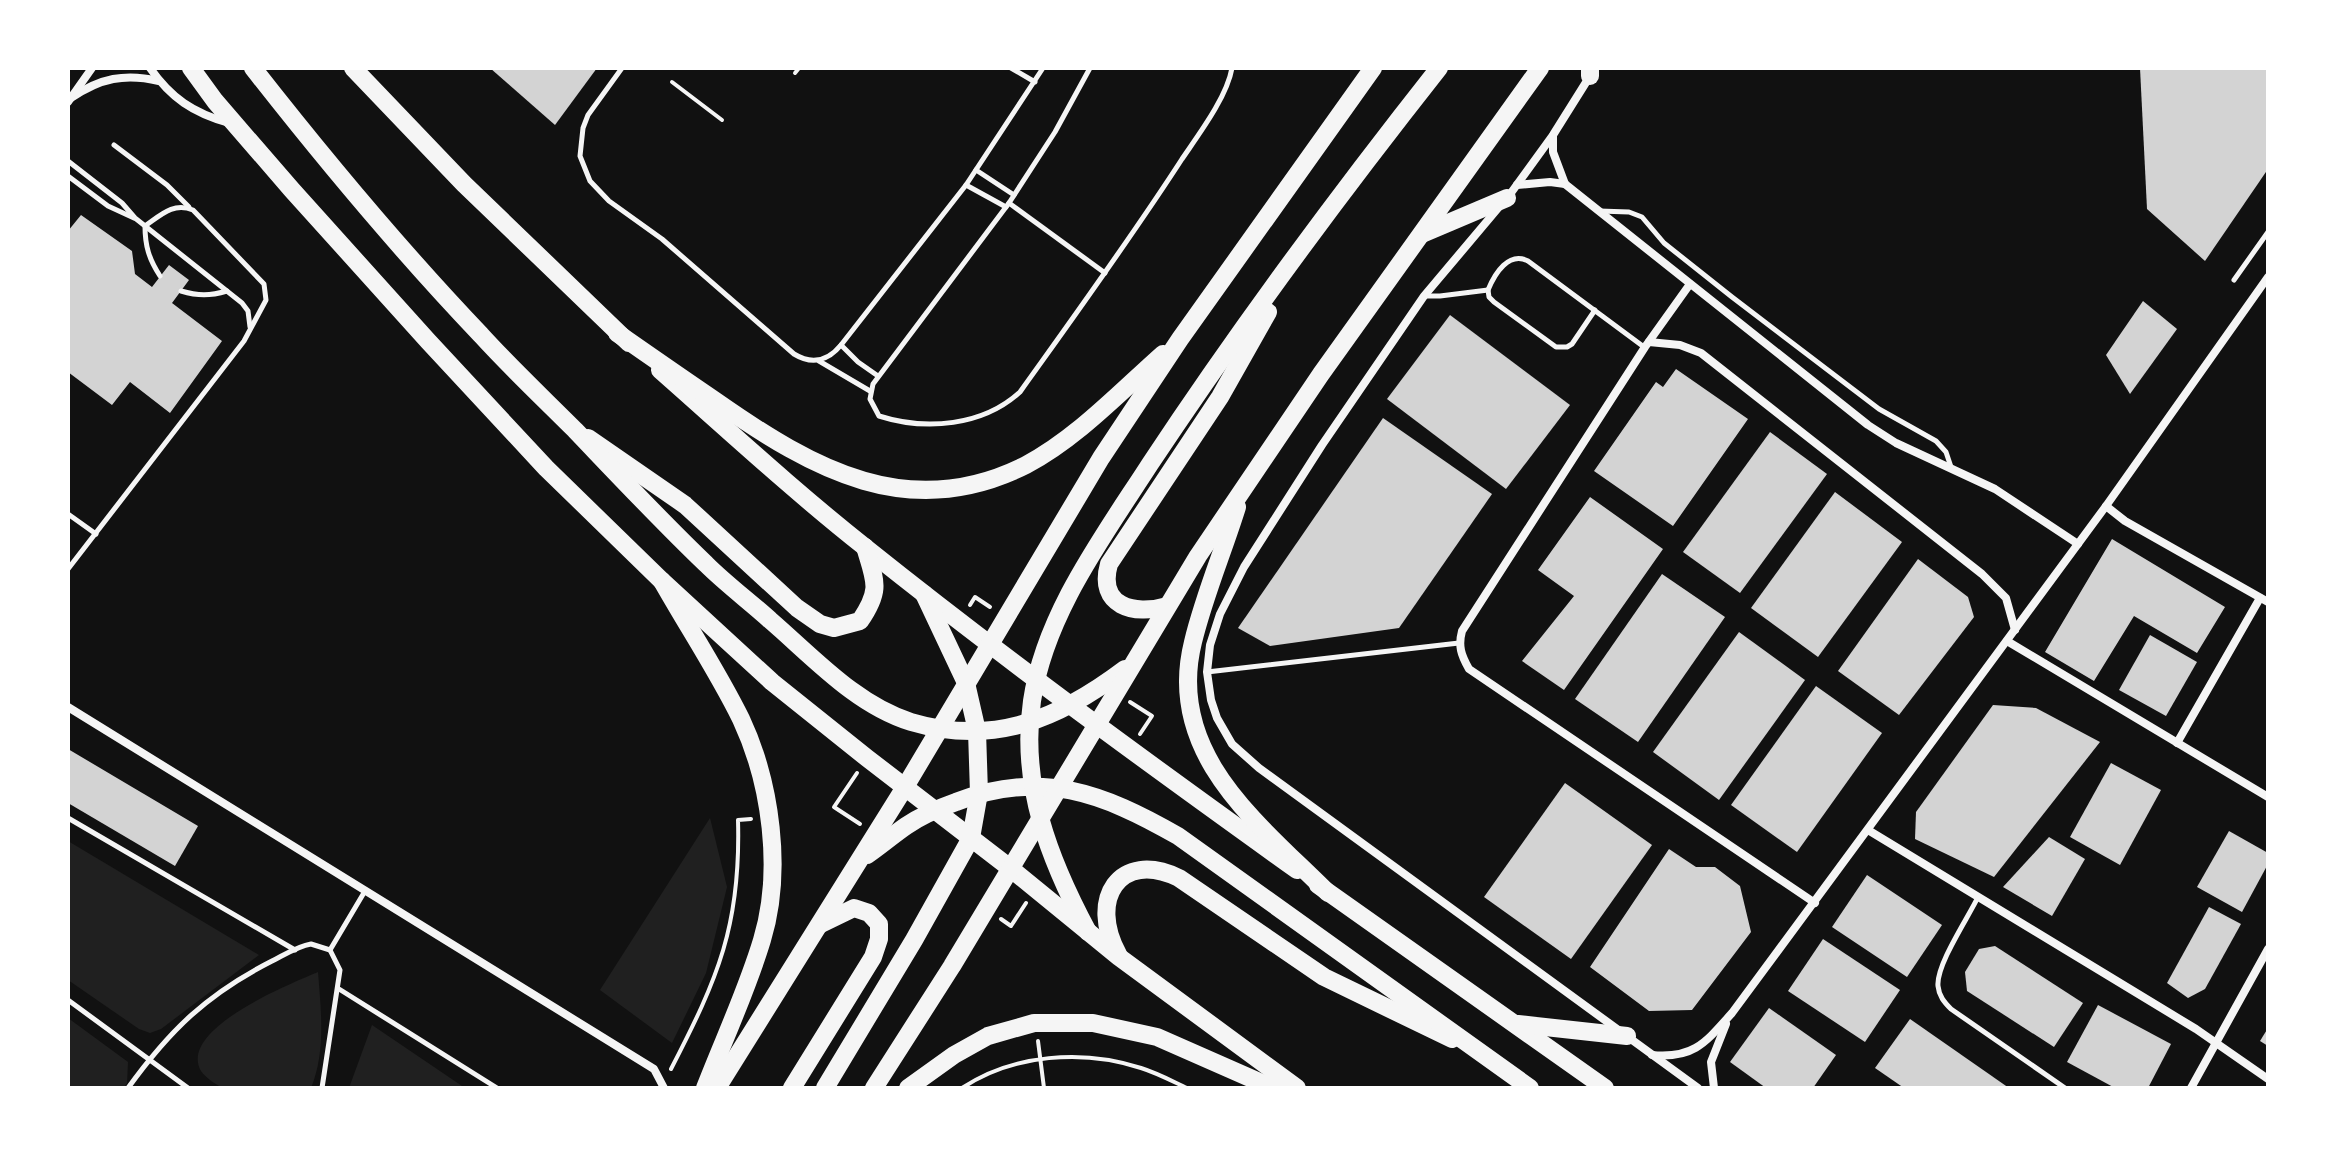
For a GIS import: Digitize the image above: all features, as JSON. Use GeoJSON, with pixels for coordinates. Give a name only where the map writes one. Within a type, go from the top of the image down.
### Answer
{"type":"FeatureCollection","features":[{"type":"Feature","properties":{"kind":"main road"},"geometry":{"type":"LineString","coordinates":[[191,68],[236,125],[546,468],[662,581],[772,682],[867,758],[1119,957],[1297,1088]]}},
{"type":"Feature","properties":{"kind":"main road"},"geometry":{"type":"LineString","coordinates":[[253,68],[369,212],[481,336],[707,565],[856,694],[910,722],[977,731],[1030,723],[1095,693],[1131,665]]}},
{"type":"Feature","properties":{"kind":"main road"},"geometry":{"type":"LineString","coordinates":[[353,68],[464,184],[617,333],[865,547],[1130,749],[1605,1088]]}},
{"type":"Feature","properties":{"kind":"main road"},"geometry":{"type":"LineString","coordinates":[[717,1088],[876,835],[1101,458],[1361,76],[1373,68]]}},
{"type":"Feature","properties":{"kind":"main road"},"geometry":{"type":"LineString","coordinates":[[1088,932],[1066,890],[1039,819],[1032,786],[1030,723],[1036,679],[1049,636],[1117,516],[1192,400],[1312,233],[1439,68]]}},
{"type":"Feature","properties":{"kind":"main road"},"geometry":{"type":"LineString","coordinates":[[874,1088],[986,909],[1167,606],[1244,486],[1540,68]]}},
{"type":"Feature","properties":{"kind":"main road"},"geometry":{"type":"LineString","coordinates":[[1419,235],[1512,191]]}},
{"type":"Feature","properties":{"kind":"main road"},"geometry":{"type":"LineString","coordinates":[[1167,606],[1139,611],[1119,603],[1107,585],[1109,564],[1220,397],[1312,233]]}},
{"type":"Feature","properties":{"kind":"main road"},"geometry":{"type":"LineString","coordinates":[[617,333],[763,434],[810,462],[857,481],[913,490],[948,489],[1025,465],[1061,443],[1180,339]]}},
{"type":"Feature","properties":{"kind":"main road"},"geometry":{"type":"LineString","coordinates":[[569,425],[685,505],[797,608],[820,624],[834,628],[860,621],[870,606],[876,586],[865,547]]}},
{"type":"Feature","properties":{"kind":"main road"},"geometry":{"type":"LineString","coordinates":[[1244,486],[1192,642],[1188,704],[1196,735],[1215,774],[1259,824],[1328,893]]}},
{"type":"Feature","properties":{"kind":"main road"},"geometry":{"type":"LineString","coordinates":[[662,581],[741,720],[759,772],[772,858],[771,889],[763,938],[705,1088]]}},
{"type":"Feature","properties":{"kind":"main road"},"geometry":{"type":"LineString","coordinates":[[825,1088],[971,838],[979,793],[977,731],[966,683],[924,594]]}},
{"type":"Feature","properties":{"kind":"main road"},"geometry":{"type":"LineString","coordinates":[[861,859],[907,825],[934,810],[979,793],[1058,786],[1106,800],[1178,836],[1530,1088]]}},
{"type":"Feature","properties":{"kind":"main road"},"geometry":{"type":"LineString","coordinates":[[1119,957],[1105,922],[1110,893],[1121,879],[1134,871],[1164,871],[1179,878],[1324,977],[1476,1050]]}},
{"type":"Feature","properties":{"kind":"main road"},"geometry":{"type":"LineString","coordinates":[[792,1088],[873,957],[879,939],[879,924],[869,913],[854,908],[821,924]]}},
{"type":"Feature","properties":{"kind":"main road"},"geometry":{"type":"LineString","coordinates":[[908,1088],[954,1055],[988,1036],[1034,1023],[1093,1023],[1157,1037],[1273,1088]]}},
{"type":"Feature","properties":{"kind":"main road"},"geometry":{"type":"LineString","coordinates":[[1516,1024],[1627,1036]]}},
{"type":"Feature","properties":{"kind":"street"},"geometry":{"type":"LineString","coordinates":[[70,100],[92,68]]}},
{"type":"Feature","properties":{"kind":"street"},"geometry":{"type":"LineString","coordinates":[[150,68],[159,81],[190,109],[236,125]]}},
{"type":"Feature","properties":{"kind":"street"},"geometry":{"type":"LineString","coordinates":[[1592,71],[1553,135],[1512,191],[1424,296],[1322,445],[1244,567],[1220,614],[1210,645],[1207,672],[1217,718],[1232,744],[1259,768],[1698,1088]]}},
{"type":"Feature","properties":{"kind":"street"},"geometry":{"type":"LineString","coordinates":[[70,100],[95,83],[122,76],[159,81]]}},
{"type":"Feature","properties":{"kind":"street"},"geometry":{"type":"LineString","coordinates":[[1553,135],[1553,152],[1565,184],[1881,435],[1995,489],[2078,544]]}},
{"type":"Feature","properties":{"kind":"street"},"geometry":{"type":"LineString","coordinates":[[1512,191],[1550,182],[1565,184]]}},
{"type":"Feature","properties":{"kind":"street"},"geometry":{"type":"LineString","coordinates":[[1650,1055],[1666,1056],[1694,1050],[1706,1042],[1732,1013],[2106,506],[2268,277]]}},
{"type":"Feature","properties":{"kind":"street"},"geometry":{"type":"LineString","coordinates":[[1690,284],[1647,344],[1462,631],[1459,643],[1461,656],[1469,669],[1815,903]]}},
{"type":"Feature","properties":{"kind":"street"},"geometry":{"type":"LineString","coordinates":[[1647,344],[1680,345],[1701,353],[1982,574],[2006,598],[2015,630]]}},
{"type":"Feature","properties":{"kind":"street"},"geometry":{"type":"LineString","coordinates":[[2106,506],[2125,521],[2264,600],[2177,743]]}},
{"type":"Feature","properties":{"kind":"street"},"geometry":{"type":"LineString","coordinates":[[2007,641],[2268,797]]}},
{"type":"Feature","properties":{"kind":"street"},"geometry":{"type":"LineString","coordinates":[[68,707],[654,1069],[663,1086]]}},
{"type":"Feature","properties":{"kind":"street"},"geometry":{"type":"LineString","coordinates":[[1868,830],[2217,1043],[2268,1079]]}},
{"type":"Feature","properties":{"kind":"street"},"geometry":{"type":"LineString","coordinates":[[2191,1088],[2268,949]]}},
{"type":"Feature","properties":{"kind":"street"},"geometry":{"type":"LineString","coordinates":[[1714,1088],[1711,1062],[1732,1013]]}},
{"type":"Feature","properties":{"kind":"lane"},"geometry":{"type":"LineString","coordinates":[[622,68],[588,115],[583,128],[580,156],[590,181],[609,201],[688,261],[794,354],[801,359],[818,361],[870,391]]}},
{"type":"Feature","properties":{"kind":"lane"},"geometry":{"type":"LineString","coordinates":[[1011,68],[1035,82]]}},
{"type":"Feature","properties":{"kind":"lane"},"geometry":{"type":"LineString","coordinates":[[818,361],[832,355],[841,345],[966,185],[1043,68]]}},
{"type":"Feature","properties":{"kind":"lane"},"geometry":{"type":"LineString","coordinates":[[1090,68],[1055,132],[1014,195],[878,376],[870,391],[879,416],[920,424],[975,419],[992,413],[1020,392],[1201,131],[1228,82],[1232,68]]}},
{"type":"Feature","properties":{"kind":"lane"},"geometry":{"type":"LineString","coordinates":[[68,575],[70,567],[249,332],[266,300],[264,284],[193,210],[167,185],[114,145]]}},
{"type":"Feature","properties":{"kind":"lane"},"geometry":{"type":"LineString","coordinates":[[68,161],[228,291],[248,311],[251,321],[249,332]]}},
{"type":"Feature","properties":{"kind":"lane"},"geometry":{"type":"LineString","coordinates":[[976,170],[1014,195]]}},
{"type":"Feature","properties":{"kind":"lane"},"geometry":{"type":"LineString","coordinates":[[68,176],[116,211],[135,218]]}},
{"type":"Feature","properties":{"kind":"lane"},"geometry":{"type":"LineString","coordinates":[[966,185],[1007,205],[1105,273]]}},
{"type":"Feature","properties":{"kind":"lane"},"geometry":{"type":"LineString","coordinates":[[145,226],[170,208],[193,210]]}},
{"type":"Feature","properties":{"kind":"lane"},"geometry":{"type":"LineString","coordinates":[[1598,211],[1629,212],[1642,217],[1664,243],[1879,409],[1936,441],[1946,452],[1952,468]]}},
{"type":"Feature","properties":{"kind":"lane"},"geometry":{"type":"LineString","coordinates":[[145,226],[147,253],[160,276]]}},
{"type":"Feature","properties":{"kind":"lane"},"geometry":{"type":"LineString","coordinates":[[2234,280],[2268,232]]}},
{"type":"Feature","properties":{"kind":"lane"},"geometry":{"type":"LineString","coordinates":[[1595,310],[1572,344],[1556,347],[1494,302],[1488,290],[1506,262],[1521,257],[1647,344]]}},
{"type":"Feature","properties":{"kind":"lane"},"geometry":{"type":"LineString","coordinates":[[1424,296],[1488,290]]}},
{"type":"Feature","properties":{"kind":"lane"},"geometry":{"type":"LineString","coordinates":[[181,291],[212,295],[228,291]]}},
{"type":"Feature","properties":{"kind":"lane"},"geometry":{"type":"LineString","coordinates":[[841,345],[878,376]]}},
{"type":"Feature","properties":{"kind":"lane"},"geometry":{"type":"LineString","coordinates":[[68,514],[96,534]]}},
{"type":"Feature","properties":{"kind":"lane"},"geometry":{"type":"LineString","coordinates":[[1207,672],[1459,643]]}},
{"type":"Feature","properties":{"kind":"lane"},"geometry":{"type":"LineString","coordinates":[[68,818],[295,950]]}},
{"type":"Feature","properties":{"kind":"lane"},"geometry":{"type":"LineString","coordinates":[[330,950],[365,891]]}},
{"type":"Feature","properties":{"kind":"lane"},"geometry":{"type":"LineString","coordinates":[[1978,897],[1941,970],[1938,984],[1941,998],[1951,1009],[2065,1088]]}},
{"type":"Feature","properties":{"kind":"lane"},"geometry":{"type":"LineString","coordinates":[[128,1088],[184,1019],[203,1004],[258,968],[311,944],[330,950],[338,962],[339,989],[322,1088]]}},
{"type":"Feature","properties":{"kind":"lane"},"geometry":{"type":"LineString","coordinates":[[339,989],[497,1088]]}},
{"type":"Feature","properties":{"kind":"lane"},"geometry":{"type":"LineString","coordinates":[[68,1000],[188,1088]]}},
{"type":"Feature","properties":{"kind":"path"},"geometry":{"type":"LineString","coordinates":[[672,82],[722,120]]}},
{"type":"Feature","properties":{"kind":"path"},"geometry":{"type":"LineString","coordinates":[[960,620],[975,597],[1005,617]]}},
{"type":"Feature","properties":{"kind":"path"},"geometry":{"type":"LineString","coordinates":[[1115,692],[1152,716],[1130,749]]}},
{"type":"Feature","properties":{"kind":"path"},"geometry":{"type":"LineString","coordinates":[[867,758],[834,807],[876,835]]}},
{"type":"Feature","properties":{"kind":"path"},"geometry":{"type":"LineString","coordinates":[[663,1086],[701,1010],[728,939],[735,904],[738,820]]}},
{"type":"Feature","properties":{"kind":"path"},"geometry":{"type":"LineString","coordinates":[[986,909],[1011,926],[1036,889]]}},
{"type":"Feature","properties":{"kind":"path"},"geometry":{"type":"LineString","coordinates":[[1034,1023],[1044,1088]]}},
{"type":"Feature","properties":{"kind":"path"},"geometry":{"type":"LineString","coordinates":[[962,1088],[977,1077],[1006,1066],[1064,1056],[1103,1059],[1142,1068],[1187,1088]]}},
{"type":"Feature","properties":{"kind":"shaded area"},"geometry":{"type":"Polygon","coordinates":[[[710,818],[727,887],[706,973],[672,1043],[600,990],[710,818]]]}},
{"type":"Feature","properties":{"kind":"shaded area"},"geometry":{"type":"Polygon","coordinates":[[[68,841],[259,955],[161,1029],[150,1033],[139,1029],[68,980],[68,841]]]}},
{"type":"Feature","properties":{"kind":"shaded area"},"geometry":{"type":"Polygon","coordinates":[[[318,972],[321,1045],[311,1088],[225,1088],[215,1084],[201,1071],[198,1055],[206,1039],[221,1024],[263,997],[318,972]]]}},
{"type":"Feature","properties":{"kind":"shaded area"},"geometry":{"type":"Polygon","coordinates":[[[68,1018],[128,1062],[124,1088],[68,1088],[68,1018]]]}},
{"type":"Feature","properties":{"kind":"shaded area"},"geometry":{"type":"Polygon","coordinates":[[[372,1025],[465,1088],[349,1088],[372,1025]]]}},
{"type":"Feature","properties":{"kind":"building"},"geometry":{"type":"Polygon","coordinates":[[[490,68],[597,68],[555,125],[490,68]]]}},
{"type":"Feature","properties":{"kind":"building"},"geometry":{"type":"Polygon","coordinates":[[[2140,68],[2268,68],[2268,169],[2205,261],[2147,209],[2140,68]]]}},
{"type":"Feature","properties":{"kind":"building"},"geometry":{"type":"Polygon","coordinates":[[[81,215],[132,251],[135,274],[152,287],[169,265],[189,280],[172,303],[222,341],[170,413],[130,382],[112,405],[68,372],[68,231],[81,215]]]}},
{"type":"Feature","properties":{"kind":"building"},"geometry":{"type":"Polygon","coordinates":[[[2143,301],[2177,329],[2130,394],[2106,355],[2143,301]]]}},
{"type":"Feature","properties":{"kind":"building"},"geometry":{"type":"Polygon","coordinates":[[[1450,315],[1570,405],[1506,489],[1387,399],[1450,315]]]}},
{"type":"Feature","properties":{"kind":"building"},"geometry":{"type":"Polygon","coordinates":[[[1676,369],[1748,419],[1673,526],[1594,471],[1656,382],[1663,387],[1676,369]]]}},
{"type":"Feature","properties":{"kind":"building"},"geometry":{"type":"Polygon","coordinates":[[[1383,418],[1492,494],[1399,628],[1270,646],[1238,628],[1383,418]]]}},
{"type":"Feature","properties":{"kind":"building"},"geometry":{"type":"Polygon","coordinates":[[[1770,432],[1827,474],[1740,593],[1683,552],[1770,432]]]}},
{"type":"Feature","properties":{"kind":"building"},"geometry":{"type":"Polygon","coordinates":[[[1835,492],[1902,542],[1818,657],[1751,608],[1835,492]]]}},
{"type":"Feature","properties":{"kind":"building"},"geometry":{"type":"Polygon","coordinates":[[[1590,497],[1663,549],[1564,690],[1522,661],[1574,596],[1538,570],[1590,497]]]}},
{"type":"Feature","properties":{"kind":"building"},"geometry":{"type":"Polygon","coordinates":[[[2112,539],[2225,607],[2197,653],[2134,616],[2094,681],[2045,652],[2112,539]]]}},
{"type":"Feature","properties":{"kind":"building"},"geometry":{"type":"Polygon","coordinates":[[[1918,559],[1968,597],[1974,617],[1899,715],[1838,671],[1918,559]]]}},
{"type":"Feature","properties":{"kind":"building"},"geometry":{"type":"Polygon","coordinates":[[[1662,574],[1725,617],[1638,742],[1575,699],[1662,574]]]}},
{"type":"Feature","properties":{"kind":"building"},"geometry":{"type":"Polygon","coordinates":[[[1739,632],[1805,680],[1719,800],[1653,752],[1739,632]]]}},
{"type":"Feature","properties":{"kind":"building"},"geometry":{"type":"Polygon","coordinates":[[[2150,635],[2197,662],[2166,716],[2119,690],[2150,635]]]}},
{"type":"Feature","properties":{"kind":"building"},"geometry":{"type":"Polygon","coordinates":[[[1816,686],[1882,733],[1797,852],[1731,805],[1816,686]]]}},
{"type":"Feature","properties":{"kind":"building"},"geometry":{"type":"Polygon","coordinates":[[[1993,705],[2036,708],[2100,742],[1994,877],[1915,839],[1916,812],[1993,705]]]}},
{"type":"Feature","properties":{"kind":"building"},"geometry":{"type":"Polygon","coordinates":[[[68,749],[198,826],[175,866],[68,803],[68,749]]]}},
{"type":"Feature","properties":{"kind":"building"},"geometry":{"type":"Polygon","coordinates":[[[2111,763],[2161,790],[2120,865],[2070,837],[2111,763]]]}},
{"type":"Feature","properties":{"kind":"building"},"geometry":{"type":"Polygon","coordinates":[[[1565,783],[1652,845],[1571,959],[1484,897],[1565,783]]]}},
{"type":"Feature","properties":{"kind":"building"},"geometry":{"type":"Polygon","coordinates":[[[2229,831],[2268,853],[2268,864],[2242,912],[2197,887],[2229,831]]]}},
{"type":"Feature","properties":{"kind":"building"},"geometry":{"type":"Polygon","coordinates":[[[2049,837],[2085,859],[2052,916],[2003,887],[2049,837]]]}},
{"type":"Feature","properties":{"kind":"building"},"geometry":{"type":"Polygon","coordinates":[[[1669,849],[1696,867],[1715,867],[1740,886],[1751,932],[1692,1010],[1649,1011],[1590,967],[1669,849]]]}},
{"type":"Feature","properties":{"kind":"building"},"geometry":{"type":"Polygon","coordinates":[[[1867,875],[1942,925],[1907,977],[1832,927],[1867,875]]]}},
{"type":"Feature","properties":{"kind":"building"},"geometry":{"type":"Polygon","coordinates":[[[2209,907],[2241,924],[2205,989],[2188,998],[2167,983],[2209,907]]]}},
{"type":"Feature","properties":{"kind":"building"},"geometry":{"type":"Polygon","coordinates":[[[1823,939],[1900,990],[1865,1042],[1788,991],[1823,939]]]}},
{"type":"Feature","properties":{"kind":"building"},"geometry":{"type":"Polygon","coordinates":[[[1995,946],[2083,1003],[2054,1047],[1967,991],[1965,972],[1979,949],[1995,946]]]}},
{"type":"Feature","properties":{"kind":"building"},"geometry":{"type":"Polygon","coordinates":[[[2098,1005],[2171,1044],[2148,1088],[2115,1088],[2067,1062],[2098,1005]]]}},
{"type":"Feature","properties":{"kind":"building"},"geometry":{"type":"Polygon","coordinates":[[[1769,1008],[1836,1055],[1813,1088],[1766,1088],[1730,1062],[1769,1008]]]}},
{"type":"Feature","properties":{"kind":"building"},"geometry":{"type":"Polygon","coordinates":[[[1910,1019],[2009,1088],[1904,1088],[1875,1068],[1910,1019]]]}},
{"type":"Feature","properties":{"kind":"building"},"geometry":{"type":"Polygon","coordinates":[[[2268,1028],[2268,1046],[2260,1041],[2268,1028]]]}}]}
